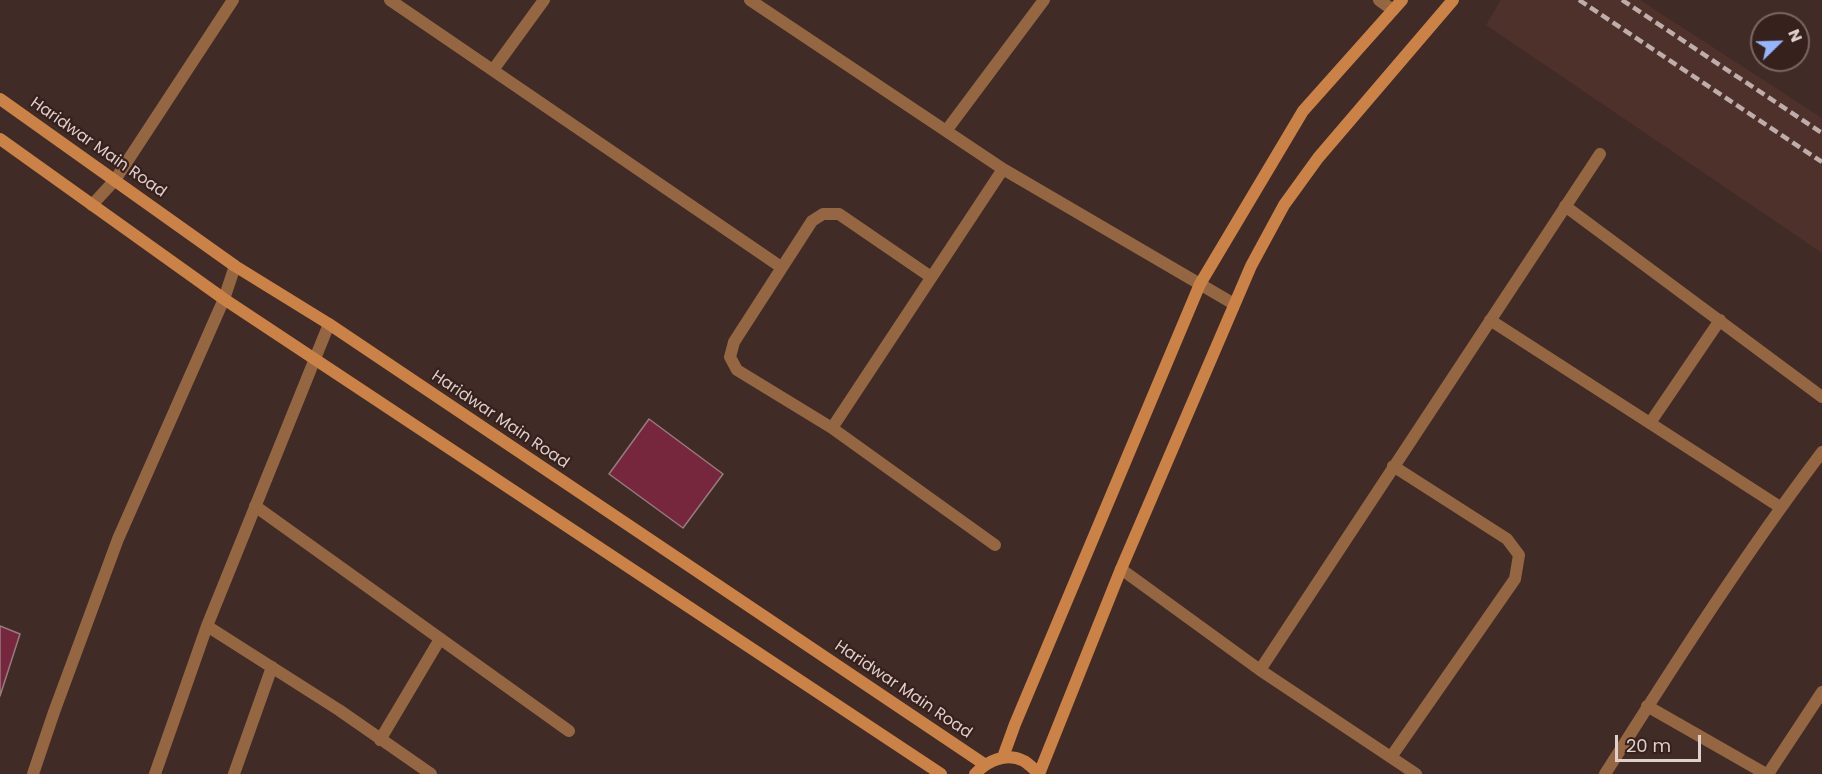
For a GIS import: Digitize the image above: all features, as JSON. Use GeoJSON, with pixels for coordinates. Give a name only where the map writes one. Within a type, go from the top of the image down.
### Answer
{"type":"FeatureCollection","features":[{"type":"Feature","properties":{"kind":"main road"},"geometry":{"type":"LineString","coordinates":[[975,774],[984,764],[1003,757],[1024,760],[1039,774],[1121,569],[1251,266],[1284,205],[1311,167],[1369,96],[1453,0]]}},
{"type":"Feature","properties":{"kind":"main road"},"geometry":{"type":"LineString","coordinates":[[1003,757],[1200,284],[1303,111],[1398,5]]}},
{"type":"Feature","properties":{"kind":"main road","name":"Haridwar Main Road"},"geometry":{"type":"LineString","coordinates":[[0,99],[235,266],[329,324],[984,764]]}},
{"type":"Feature","properties":{"kind":"main road"},"geometry":{"type":"LineString","coordinates":[[0,139],[224,299],[941,774]]}},
{"type":"Feature","properties":{"kind":"street"},"geometry":{"type":"LineString","coordinates":[[92,205],[115,180],[233,0]]}},
{"type":"Feature","properties":{"kind":"street"},"geometry":{"type":"LineString","coordinates":[[390,0],[781,267]]}},
{"type":"Feature","properties":{"kind":"street"},"geometry":{"type":"LineString","coordinates":[[493,70],[544,0]]}},
{"type":"Feature","properties":{"kind":"street"},"geometry":{"type":"LineString","coordinates":[[750,0],[1003,169],[1234,304]]}},
{"type":"Feature","properties":{"kind":"street"},"geometry":{"type":"LineString","coordinates":[[946,131],[1044,0]]}},
{"type":"Feature","properties":{"kind":"street"},"geometry":{"type":"LineString","coordinates":[[1379,0],[1398,5]]}},
{"type":"Feature","properties":{"kind":"street"},"geometry":{"type":"LineString","coordinates":[[1260,670],[1600,154]]}},
{"type":"Feature","properties":{"kind":"street"},"geometry":{"type":"LineString","coordinates":[[832,428],[1003,169]]}},
{"type":"Feature","properties":{"kind":"street"},"geometry":{"type":"LineString","coordinates":[[1565,206],[1822,397]]}},
{"type":"Feature","properties":{"kind":"street"},"geometry":{"type":"LineString","coordinates":[[931,277],[839,214],[823,214],[812,221],[781,267],[734,342],[730,357],[737,370],[832,428],[995,545]]}},
{"type":"Feature","properties":{"kind":"street"},"geometry":{"type":"LineString","coordinates":[[33,774],[118,539],[224,299],[235,266]]}},
{"type":"Feature","properties":{"kind":"street"},"geometry":{"type":"LineString","coordinates":[[1490,320],[1780,507]]}},
{"type":"Feature","properties":{"kind":"street"},"geometry":{"type":"LineString","coordinates":[[1650,423],[1720,320]]}},
{"type":"Feature","properties":{"kind":"street"},"geometry":{"type":"LineString","coordinates":[[155,774],[207,626],[329,324]]}},
{"type":"Feature","properties":{"kind":"street"},"geometry":{"type":"LineString","coordinates":[[1605,774],[1647,706],[1780,507],[1822,452]]}},
{"type":"Feature","properties":{"kind":"street"},"geometry":{"type":"LineString","coordinates":[[1391,757],[1515,579],[1519,555],[1507,539],[1394,466]]}},
{"type":"Feature","properties":{"kind":"street"},"geometry":{"type":"LineString","coordinates":[[255,506],[568,731]]}},
{"type":"Feature","properties":{"kind":"street"},"geometry":{"type":"LineString","coordinates":[[1121,569],[1260,670],[1416,774]]}},
{"type":"Feature","properties":{"kind":"street"},"geometry":{"type":"LineString","coordinates":[[207,626],[339,710],[431,774]]}},
{"type":"Feature","properties":{"kind":"street"},"geometry":{"type":"LineString","coordinates":[[380,740],[440,639]]}},
{"type":"Feature","properties":{"kind":"street"},"geometry":{"type":"LineString","coordinates":[[234,774],[272,667]]}},
{"type":"Feature","properties":{"kind":"street"},"geometry":{"type":"LineString","coordinates":[[1647,706],[1767,774],[1822,692]]}},
{"type":"Feature","properties":{"kind":"shaded area"},"geometry":{"type":"Polygon","coordinates":[[[1501,0],[1640,0],[1822,118],[1822,253],[1486,25],[1501,0]]]}},
{"type":"Feature","properties":{"kind":"building"},"geometry":{"type":"Polygon","coordinates":[[[649,419],[723,474],[683,528],[609,474],[649,419]]]}},
{"type":"Feature","properties":{"kind":"building"},"geometry":{"type":"Polygon","coordinates":[[[0,626],[20,634],[0,696],[0,626]]]}},
{"type":"Feature","properties":{"kind":"railway"},"geometry":{"type":"LineString","coordinates":[[1579,0],[1822,162]]}},
{"type":"Feature","properties":{"kind":"railway"},"geometry":{"type":"LineString","coordinates":[[1622,0],[1822,133]]}}]}
